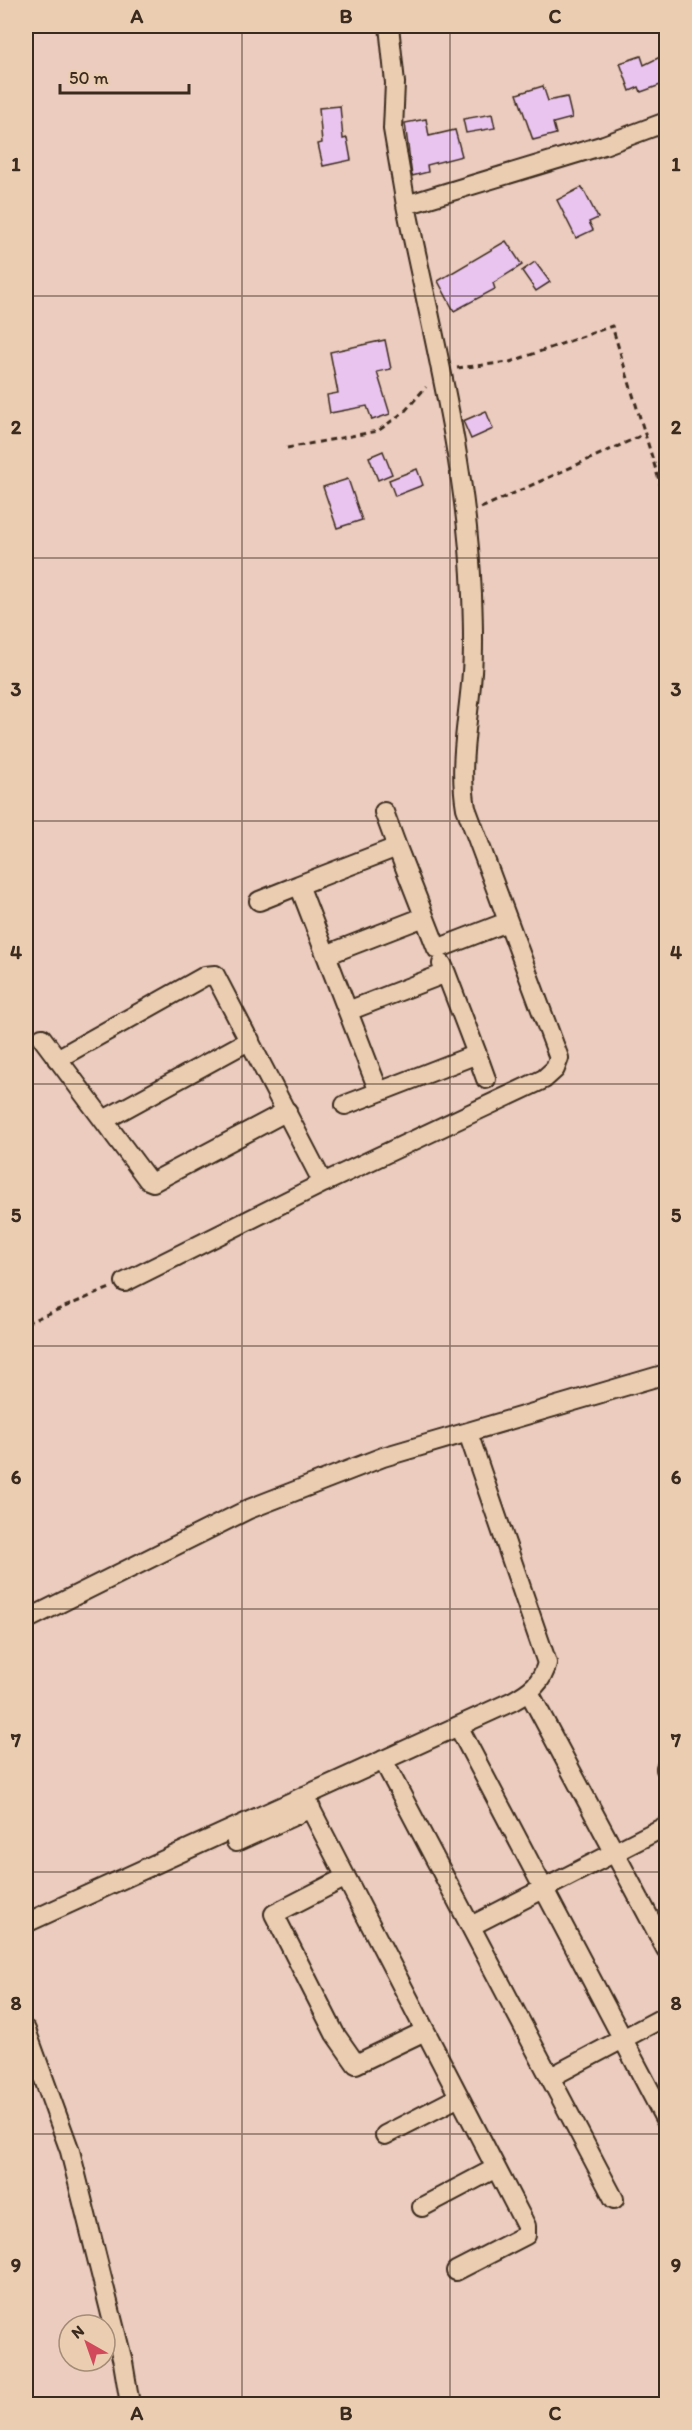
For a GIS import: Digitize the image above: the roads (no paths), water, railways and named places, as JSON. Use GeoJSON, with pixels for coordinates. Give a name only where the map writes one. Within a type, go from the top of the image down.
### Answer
{"type":"FeatureCollection","features":[{"type":"Feature","properties":{"kind":"street"},"geometry":{"type":"LineString","coordinates":[[125,1282],[252,1221],[323,1183],[544,1079],[555,1069],[559,1058],[466,808],[461,766],[473,669],[472,593],[451,420],[393,135],[395,83],[389,26]]}},
{"type":"Feature","properties":{"kind":"street"},"geometry":{"type":"LineString","coordinates":[[406,205],[604,145],[666,122]]}},
{"type":"Feature","properties":{"kind":"street"},"geometry":{"type":"LineString","coordinates":[[384,812],[486,1079]]}},
{"type":"Feature","properties":{"kind":"street"},"geometry":{"type":"LineString","coordinates":[[259,901],[397,847]]}},
{"type":"Feature","properties":{"kind":"street"},"geometry":{"type":"LineString","coordinates":[[299,885],[379,1092]]}},
{"type":"Feature","properties":{"kind":"street"},"geometry":{"type":"LineString","coordinates":[[326,955],[424,917]]}},
{"type":"Feature","properties":{"kind":"street"},"geometry":{"type":"LineString","coordinates":[[436,949],[507,921]]}},
{"type":"Feature","properties":{"kind":"street"},"geometry":{"type":"LineString","coordinates":[[348,1011],[446,973]]}},
{"type":"Feature","properties":{"kind":"street"},"geometry":{"type":"LineString","coordinates":[[57,1059],[209,974],[217,977],[323,1183]]}},
{"type":"Feature","properties":{"kind":"street"},"geometry":{"type":"LineString","coordinates":[[42,1038],[153,1182],[287,1111]]}},
{"type":"Feature","properties":{"kind":"street"},"geometry":{"type":"LineString","coordinates":[[104,1120],[250,1040]]}},
{"type":"Feature","properties":{"kind":"street"},"geometry":{"type":"LineString","coordinates":[[345,1106],[477,1054]]}},
{"type":"Feature","properties":{"kind":"street"},"geometry":{"type":"LineString","coordinates":[[26,1620],[249,1509],[382,1457],[666,1374]]}},
{"type":"Feature","properties":{"kind":"street"},"geometry":{"type":"LineString","coordinates":[[236,1842],[383,1760],[529,1692],[543,1676],[547,1663],[468,1433]]}},
{"type":"Feature","properties":{"kind":"street"},"geometry":{"type":"LineString","coordinates":[[529,1692],[666,1949]]}},
{"type":"Feature","properties":{"kind":"street"},"geometry":{"type":"LineString","coordinates":[[458,1726],[666,2121]]}},
{"type":"Feature","properties":{"kind":"street"},"geometry":{"type":"LineString","coordinates":[[383,1760],[614,2199]]}},
{"type":"Feature","properties":{"kind":"street"},"geometry":{"type":"LineString","coordinates":[[308,1802],[526,2226],[526,2235],[456,2271]]}},
{"type":"Feature","properties":{"kind":"street"},"geometry":{"type":"LineString","coordinates":[[26,1923],[308,1802]]}},
{"type":"Feature","properties":{"kind":"street"},"geometry":{"type":"LineString","coordinates":[[471,1926],[666,1826]]}},
{"type":"Feature","properties":{"kind":"street"},"geometry":{"type":"LineString","coordinates":[[346,1877],[274,1914],[335,2034],[356,2064],[425,2031]]}},
{"type":"Feature","properties":{"kind":"street"},"geometry":{"type":"LineString","coordinates":[[551,2077],[666,2016]]}},
{"type":"Feature","properties":{"kind":"street"},"geometry":{"type":"LineString","coordinates":[[26,2030],[70,2151],[123,2362],[130,2404]]}},
{"type":"Feature","properties":{"kind":"street"},"geometry":{"type":"LineString","coordinates":[[385,2135],[459,2097]]}},
{"type":"Feature","properties":{"kind":"street"},"geometry":{"type":"LineString","coordinates":[[422,2207],[496,2168]]}}]}
